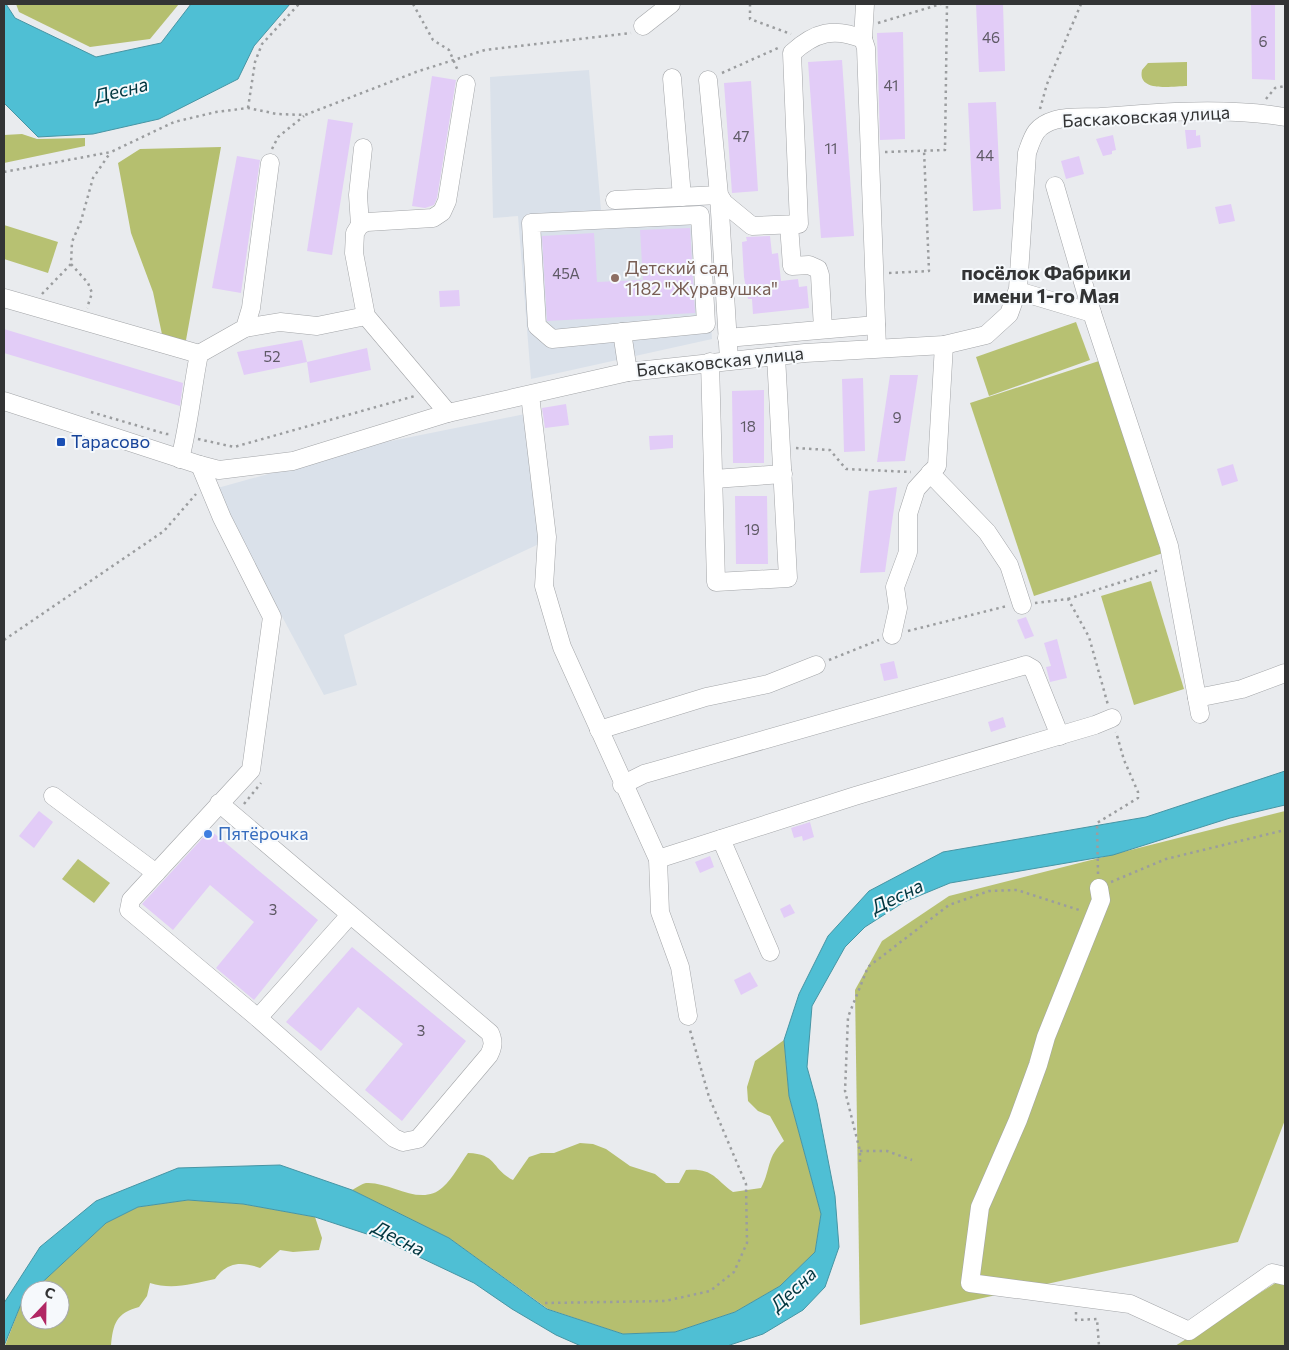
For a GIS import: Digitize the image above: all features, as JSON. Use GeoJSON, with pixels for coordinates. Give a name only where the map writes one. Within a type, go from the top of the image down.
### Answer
{"type":"FeatureCollection","features":[{"type":"Feature","properties":{"kind":"street"},"geometry":{"type":"LineString","coordinates":[[643,26],[670,4]]}},
{"type":"Feature","properties":{"kind":"street"},"geometry":{"type":"LineString","coordinates":[[865,4],[864,33],[877,348]]}},
{"type":"Feature","properties":{"kind":"street"},"geometry":{"type":"LineString","coordinates":[[719,195],[724,203],[752,226],[799,224],[792,53],[806,40],[828,32],[864,33]]}},
{"type":"Feature","properties":{"kind":"street"},"geometry":{"type":"LineString","coordinates":[[672,78],[682,197]]}},
{"type":"Feature","properties":{"kind":"street"},"geometry":{"type":"LineString","coordinates":[[708,80],[719,195],[729,360]]}},
{"type":"Feature","properties":{"kind":"street"},"geometry":{"type":"LineString","coordinates":[[360,224],[433,218],[442,212],[447,202],[466,84]]}},
{"type":"Feature","properties":{"kind":"street","name":"Баскаковская улица"},"geometry":{"type":"LineString","coordinates":[[4,401],[219,470],[293,461],[448,413],[628,372],[729,360],[877,348],[944,345],[986,335],[1009,314],[1018,291],[1025,171],[1027,153],[1034,132],[1055,120],[1134,114],[1256,112],[1285,117]]}},
{"type":"Feature","properties":{"kind":"street"},"geometry":{"type":"LineString","coordinates":[[363,148],[358,195],[360,224],[355,233],[354,253],[366,316],[448,413]]}},
{"type":"Feature","properties":{"kind":"street"},"geometry":{"type":"LineString","coordinates":[[245,328],[252,308],[270,163]]}},
{"type":"Feature","properties":{"kind":"street"},"geometry":{"type":"LineString","coordinates":[[1055,186],[1092,313],[1169,546],[1198,706],[1285,673]]}},
{"type":"Feature","properties":{"kind":"street"},"geometry":{"type":"LineString","coordinates":[[615,200],[719,195]]}},
{"type":"Feature","properties":{"kind":"street"},"geometry":{"type":"LineString","coordinates":[[700,215],[706,324],[622,332],[552,339],[537,326],[531,223],[700,215]]}},
{"type":"Feature","properties":{"kind":"street"},"geometry":{"type":"LineString","coordinates":[[789,225],[792,266],[809,265],[818,269],[824,329]]}},
{"type":"Feature","properties":{"kind":"street"},"geometry":{"type":"LineString","coordinates":[[1018,291],[1092,313]]}},
{"type":"Feature","properties":{"kind":"street"},"geometry":{"type":"LineString","coordinates":[[4,298],[30,307],[200,354],[245,328],[280,322],[317,326],[366,316]]}},
{"type":"Feature","properties":{"kind":"street"},"geometry":{"type":"LineString","coordinates":[[728,338],[876,325]]}},
{"type":"Feature","properties":{"kind":"street"},"geometry":{"type":"LineString","coordinates":[[622,332],[628,372]]}},
{"type":"Feature","properties":{"kind":"street"},"geometry":{"type":"LineString","coordinates":[[892,635],[898,608],[895,587],[908,552],[908,514],[916,490],[937,466],[944,345]]}},
{"type":"Feature","properties":{"kind":"street"},"geometry":{"type":"LineString","coordinates":[[180,459],[188,428],[191,398],[200,354]]}},
{"type":"Feature","properties":{"kind":"street"},"geometry":{"type":"LineString","coordinates":[[710,362],[716,582],[788,578],[776,356]]}},
{"type":"Feature","properties":{"kind":"street"},"geometry":{"type":"LineString","coordinates":[[530,395],[547,537],[544,586],[562,647],[622,785],[658,859],[660,912],[680,967],[688,1016]]}},
{"type":"Feature","properties":{"kind":"street"},"geometry":{"type":"LineString","coordinates":[[200,465],[222,518],[272,616],[255,774],[219,803],[132,900],[129,910],[258,1018],[394,1138],[404,1142],[418,1139],[489,1055],[493,1048],[493,1040],[490,1033],[219,803]]}},
{"type":"Feature","properties":{"kind":"street"},"geometry":{"type":"LineString","coordinates":[[930,473],[987,532],[1009,565],[1022,605]]}},
{"type":"Feature","properties":{"kind":"street"},"geometry":{"type":"LineString","coordinates":[[714,479],[783,474]]}},
{"type":"Feature","properties":{"kind":"street"},"geometry":{"type":"LineString","coordinates":[[599,730],[706,697],[768,684],[816,665]]}},
{"type":"Feature","properties":{"kind":"street"},"geometry":{"type":"LineString","coordinates":[[622,785],[644,774],[1026,665],[1033,670],[1060,736]]}},
{"type":"Feature","properties":{"kind":"street"},"geometry":{"type":"LineString","coordinates":[[658,859],[855,796],[1060,736],[1112,718]]}},
{"type":"Feature","properties":{"kind":"street"},"geometry":{"type":"LineString","coordinates":[[53,796],[156,873]]}},
{"type":"Feature","properties":{"kind":"street"},"geometry":{"type":"LineString","coordinates":[[721,839],[770,952]]}},
{"type":"Feature","properties":{"kind":"street"},"geometry":{"type":"LineString","coordinates":[[1099,888],[1101,900],[1046,1037],[1018,1120],[980,1207],[970,1283],[1130,1304],[1189,1331],[1272,1274],[1285,1276]]}},
{"type":"Feature","properties":{"kind":"street"},"geometry":{"type":"LineString","coordinates":[[258,1018],[350,915]]}},
{"type":"Feature","properties":{"kind":"path"},"geometry":{"type":"LineString","coordinates":[[248,108],[255,62],[262,44],[299,4]]}},
{"type":"Feature","properties":{"kind":"path"},"geometry":{"type":"LineString","coordinates":[[413,4],[433,40],[445,45],[466,84]]}},
{"type":"Feature","properties":{"kind":"path"},"geometry":{"type":"LineString","coordinates":[[750,4],[750,19],[806,40]]}},
{"type":"Feature","properties":{"kind":"path"},"geometry":{"type":"LineString","coordinates":[[864,33],[941,4]]}},
{"type":"Feature","properties":{"kind":"path"},"geometry":{"type":"LineString","coordinates":[[870,153],[944,150],[947,4]]}},
{"type":"Feature","properties":{"kind":"path"},"geometry":{"type":"LineString","coordinates":[[1034,132],[1047,84],[1081,4]]}},
{"type":"Feature","properties":{"kind":"path"},"geometry":{"type":"LineString","coordinates":[[270,163],[272,147],[278,137],[305,115],[416,72],[485,50],[629,34],[643,26]]}},
{"type":"Feature","properties":{"kind":"path"},"geometry":{"type":"LineString","coordinates":[[708,80],[783,47]]}},
{"type":"Feature","properties":{"kind":"path"},"geometry":{"type":"LineString","coordinates":[[1256,112],[1275,88],[1285,86]]}},
{"type":"Feature","properties":{"kind":"path"},"geometry":{"type":"LineString","coordinates":[[4,172],[111,152],[174,122],[216,112],[248,108],[277,114],[305,115]]}},
{"type":"Feature","properties":{"kind":"path"},"geometry":{"type":"LineString","coordinates":[[874,273],[929,271],[924,150]]}},
{"type":"Feature","properties":{"kind":"path"},"geometry":{"type":"LineString","coordinates":[[30,307],[71,264],[72,242],[82,221],[93,178],[111,152]]}},
{"type":"Feature","properties":{"kind":"path"},"geometry":{"type":"LineString","coordinates":[[71,264],[88,283],[92,293],[82,321]]}},
{"type":"Feature","properties":{"kind":"path"},"geometry":{"type":"LineString","coordinates":[[89,412],[166,434],[173,433],[180,427],[197,430],[196,437],[199,440],[234,447],[431,391]]}},
{"type":"Feature","properties":{"kind":"path"},"geometry":{"type":"LineString","coordinates":[[781,446],[830,450],[846,469],[930,473]]}},
{"type":"Feature","properties":{"kind":"path"},"geometry":{"type":"LineString","coordinates":[[4,640],[164,531],[196,497],[197,488],[200,494]]}},
{"type":"Feature","properties":{"kind":"path"},"geometry":{"type":"LineString","coordinates":[[1068,599],[1173,565]]}},
{"type":"Feature","properties":{"kind":"path"},"geometry":{"type":"LineString","coordinates":[[234,816],[263,780],[255,774]]}},
{"type":"Feature","properties":{"kind":"path"},"geometry":{"type":"LineString","coordinates":[[1131,804],[1097,823],[1099,888],[1166,859],[1285,830]]}},
{"type":"Feature","properties":{"kind":"path"},"geometry":{"type":"LineString","coordinates":[[860,1162],[860,1151],[845,1091],[848,1017],[868,967],[949,905],[989,891],[1017,890],[1095,915]]}},
{"type":"Feature","properties":{"kind":"path"},"geometry":{"type":"LineString","coordinates":[[545,1303],[665,1301],[710,1291],[734,1272],[747,1243],[746,1184],[709,1097],[688,1016]]}},
{"type":"Feature","properties":{"kind":"path"},"geometry":{"type":"LineString","coordinates":[[860,1151],[887,1151],[912,1160]]}},
{"type":"Feature","properties":{"kind":"path"},"geometry":{"type":"LineString","coordinates":[[1075,1296],[1076,1320],[1097,1318],[1099,1346]]}},
{"type":"Feature","properties":{"kind":"shaded area","name":"Детский сад 1182 \"Журавушка\""},"geometry":{"type":"Polygon","coordinates":[[[589,70],[601,210],[703,204],[712,339],[531,379],[518,216],[493,218],[490,77],[589,70]]]}},
{"type":"Feature","properties":{"kind":"shaded area"},"geometry":{"type":"Polygon","coordinates":[[[525,414],[541,543],[344,635],[357,685],[324,695],[214,489],[376,444],[525,414]]]}},
{"type":"Feature","properties":{"kind":"green space"},"geometry":{"type":"Polygon","coordinates":[[[16,4],[179,4],[150,39],[90,47],[19,12],[16,4]]]}},
{"type":"Feature","properties":{"kind":"green space"},"geometry":{"type":"Polygon","coordinates":[[[1187,62],[1187,86],[1157,87],[1145,82],[1142,77],[1142,70],[1148,63],[1187,62]]]}},
{"type":"Feature","properties":{"kind":"green space"},"geometry":{"type":"Polygon","coordinates":[[[22,134],[37,139],[85,138],[85,146],[4,163],[4,135],[22,134]]]}},
{"type":"Feature","properties":{"kind":"green space"},"geometry":{"type":"Polygon","coordinates":[[[221,147],[186,340],[163,339],[153,292],[131,233],[118,163],[140,149],[221,147]]]}},
{"type":"Feature","properties":{"kind":"green space"},"geometry":{"type":"Polygon","coordinates":[[[4,225],[58,242],[48,273],[4,259],[4,225]]]}},
{"type":"Feature","properties":{"kind":"green space"},"geometry":{"type":"Polygon","coordinates":[[[1076,322],[1090,360],[989,396],[976,357],[1076,322]]]}},
{"type":"Feature","properties":{"kind":"green space"},"geometry":{"type":"Polygon","coordinates":[[[1102,360],[1166,552],[1034,596],[970,403],[1102,360]]]}},
{"type":"Feature","properties":{"kind":"green space"},"geometry":{"type":"Polygon","coordinates":[[[1151,581],[1184,689],[1134,705],[1101,596],[1151,581]]]}},
{"type":"Feature","properties":{"kind":"green space"},"geometry":{"type":"Polygon","coordinates":[[[1285,811],[1285,1120],[1238,1242],[860,1325],[855,990],[882,941],[949,896],[1285,811]]]}},
{"type":"Feature","properties":{"kind":"green space"},"geometry":{"type":"Polygon","coordinates":[[[78,859],[110,883],[94,903],[62,879],[78,859]]]}},
{"type":"Feature","properties":{"kind":"green space"},"geometry":{"type":"Polygon","coordinates":[[[784,1040],[789,1096],[821,1214],[815,1252],[780,1286],[735,1312],[675,1332],[623,1334],[548,1309],[449,1238],[352,1190],[366,1183],[375,1183],[415,1194],[425,1195],[434,1193],[450,1179],[468,1153],[478,1154],[490,1159],[506,1176],[513,1180],[529,1157],[541,1153],[554,1153],[580,1143],[593,1144],[606,1149],[630,1166],[655,1174],[666,1183],[679,1183],[686,1170],[695,1170],[708,1172],[733,1192],[761,1188],[771,1158],[784,1141],[770,1116],[758,1111],[748,1101],[747,1087],[755,1061],[784,1040]]]}},
{"type":"Feature","properties":{"kind":"green space"},"geometry":{"type":"Polygon","coordinates":[[[188,1200],[243,1204],[315,1217],[322,1238],[319,1250],[293,1252],[280,1250],[260,1268],[247,1264],[235,1264],[224,1269],[215,1279],[174,1286],[150,1283],[147,1296],[139,1307],[131,1309],[117,1320],[111,1346],[5,1346],[20,1307],[20,1330],[70,1330],[70,1280],[45,1280],[106,1223],[138,1207],[188,1200]]]}},
{"type":"Feature","properties":{"kind":"green space"},"geometry":{"type":"Polygon","coordinates":[[[1285,1277],[1285,1346],[1175,1346],[1285,1277]]]}},
{"type":"Feature","properties":{"kind":"water","name":"Десна"},"geometry":{"type":"Polygon","coordinates":[[[4,4],[6,4],[15,18],[96,57],[161,43],[191,4],[290,4],[254,46],[238,79],[159,119],[93,134],[38,137],[4,103],[4,4]]]}},
{"type":"Feature","properties":{"kind":"water","name":"Десна"},"geometry":{"type":"Polygon","coordinates":[[[1285,771],[1285,805],[1230,818],[1113,855],[950,883],[904,902],[865,927],[845,947],[812,1006],[807,1067],[817,1103],[835,1196],[839,1247],[825,1287],[803,1310],[763,1334],[727,1346],[581,1346],[556,1335],[512,1309],[474,1283],[379,1238],[315,1217],[243,1204],[188,1200],[138,1207],[106,1223],[45,1280],[20,1280],[20,1306],[4,1346],[4,1303],[40,1247],[96,1201],[178,1168],[280,1165],[352,1190],[449,1238],[547,1309],[623,1334],[675,1332],[735,1312],[780,1286],[815,1252],[821,1214],[789,1096],[784,1040],[799,994],[828,936],[869,891],[943,852],[1146,817],[1285,771]]]}},
{"type":"Feature","properties":{"kind":"building"},"geometry":{"type":"Polygon","coordinates":[[[976,4],[1003,4],[1005,71],[979,72],[976,4]]]}},
{"type":"Feature","properties":{"kind":"building"},"geometry":{"type":"Polygon","coordinates":[[[1251,4],[1275,4],[1275,80],[1252,79],[1251,4]]]}},
{"type":"Feature","properties":{"kind":"building"},"geometry":{"type":"Polygon","coordinates":[[[903,32],[905,139],[880,140],[877,33],[903,32]]]}},
{"type":"Feature","properties":{"kind":"building"},"geometry":{"type":"Polygon","coordinates":[[[842,60],[854,236],[821,238],[808,62],[842,60]]]}},
{"type":"Feature","properties":{"kind":"building"},"geometry":{"type":"Polygon","coordinates":[[[432,76],[456,80],[437,198],[434,205],[425,208],[412,206],[432,76]]]}},
{"type":"Feature","properties":{"kind":"building"},"geometry":{"type":"Polygon","coordinates":[[[751,81],[758,191],[732,193],[724,83],[751,81]]]}},
{"type":"Feature","properties":{"kind":"building"},"geometry":{"type":"Polygon","coordinates":[[[996,102],[1001,209],[973,211],[968,103],[996,102]]]}},
{"type":"Feature","properties":{"kind":"building"},"geometry":{"type":"Polygon","coordinates":[[[328,119],[353,123],[332,255],[307,251],[328,119]]]}},
{"type":"Feature","properties":{"kind":"building"},"geometry":{"type":"Polygon","coordinates":[[[1185,130],[1196,130],[1196,136],[1200,135],[1201,147],[1187,149],[1185,130]]]}},
{"type":"Feature","properties":{"kind":"building"},"geometry":{"type":"Polygon","coordinates":[[[1113,135],[1116,150],[1112,151],[1112,154],[1103,156],[1096,139],[1113,135]]]}},
{"type":"Feature","properties":{"kind":"building"},"geometry":{"type":"Polygon","coordinates":[[[237,156],[260,160],[241,293],[212,288],[237,156]]]}},
{"type":"Feature","properties":{"kind":"building"},"geometry":{"type":"Polygon","coordinates":[[[1079,156],[1084,174],[1066,179],[1061,161],[1079,156]]]}},
{"type":"Feature","properties":{"kind":"building"},"geometry":{"type":"Polygon","coordinates":[[[1231,204],[1235,221],[1219,224],[1215,207],[1231,204]]]}},
{"type":"Feature","properties":{"kind":"building"},"geometry":{"type":"Polygon","coordinates":[[[690,228],[695,313],[547,321],[542,236],[594,233],[597,282],[643,280],[640,230],[690,228]]]}},
{"type":"Feature","properties":{"kind":"building"},"geometry":{"type":"Polygon","coordinates":[[[770,236],[772,254],[778,253],[781,281],[798,279],[799,287],[807,286],[809,308],[753,314],[752,299],[748,299],[744,277],[742,242],[747,241],[746,237],[770,236]]]}},
{"type":"Feature","properties":{"kind":"building"},"geometry":{"type":"Polygon","coordinates":[[[459,290],[460,306],[440,307],[439,291],[459,290]]]}},
{"type":"Feature","properties":{"kind":"building"},"geometry":{"type":"Polygon","coordinates":[[[4,329],[183,383],[180,406],[4,353],[4,329]]]}},
{"type":"Feature","properties":{"kind":"building"},"geometry":{"type":"Polygon","coordinates":[[[302,340],[307,362],[244,375],[237,352],[302,340]]]}},
{"type":"Feature","properties":{"kind":"building"},"geometry":{"type":"Polygon","coordinates":[[[367,348],[371,370],[310,383],[307,362],[367,348]]]}},
{"type":"Feature","properties":{"kind":"building"},"geometry":{"type":"Polygon","coordinates":[[[890,375],[918,375],[905,461],[877,462],[890,375]]]}},
{"type":"Feature","properties":{"kind":"building"},"geometry":{"type":"Polygon","coordinates":[[[863,378],[865,451],[844,452],[842,379],[863,378]]]}},
{"type":"Feature","properties":{"kind":"building"},"geometry":{"type":"Polygon","coordinates":[[[764,390],[764,463],[733,463],[732,391],[764,390]]]}},
{"type":"Feature","properties":{"kind":"building"},"geometry":{"type":"Polygon","coordinates":[[[566,404],[569,425],[545,428],[542,408],[566,404]]]}},
{"type":"Feature","properties":{"kind":"building"},"geometry":{"type":"Polygon","coordinates":[[[673,435],[673,448],[650,450],[649,436],[673,435]]]}},
{"type":"Feature","properties":{"kind":"building"},"geometry":{"type":"Polygon","coordinates":[[[1233,464],[1238,481],[1222,486],[1217,469],[1233,464]]]}},
{"type":"Feature","properties":{"kind":"building"},"geometry":{"type":"Polygon","coordinates":[[[897,487],[885,572],[860,573],[869,491],[897,487]]]}},
{"type":"Feature","properties":{"kind":"building"},"geometry":{"type":"Polygon","coordinates":[[[735,496],[767,496],[768,564],[736,564],[735,496]]]}},
{"type":"Feature","properties":{"kind":"building"},"geometry":{"type":"Polygon","coordinates":[[[1026,617],[1034,636],[1025,639],[1017,620],[1026,617]]]}},
{"type":"Feature","properties":{"kind":"building"},"geometry":{"type":"Polygon","coordinates":[[[1057,639],[1067,678],[1050,682],[1046,667],[1051,666],[1044,643],[1057,639]]]}},
{"type":"Feature","properties":{"kind":"building"},"geometry":{"type":"Polygon","coordinates":[[[894,661],[898,678],[884,681],[880,664],[894,661]]]}},
{"type":"Feature","properties":{"kind":"building"},"geometry":{"type":"Polygon","coordinates":[[[1003,717],[1006,727],[991,732],[988,722],[1003,717]]]}},
{"type":"Feature","properties":{"kind":"building"},"geometry":{"type":"Polygon","coordinates":[[[39,811],[53,822],[34,848],[19,836],[39,811]]]}},
{"type":"Feature","properties":{"kind":"building"},"geometry":{"type":"Polygon","coordinates":[[[810,822],[814,837],[803,841],[802,836],[794,838],[791,828],[810,822]]]}},
{"type":"Feature","properties":{"kind":"building"},"geometry":{"type":"Polygon","coordinates":[[[210,830],[318,920],[254,1000],[216,968],[254,922],[210,885],[173,930],[142,904],[210,830]]]}},
{"type":"Feature","properties":{"kind":"building"},"geometry":{"type":"Polygon","coordinates":[[[710,856],[714,867],[700,873],[695,862],[710,856]]]}},
{"type":"Feature","properties":{"kind":"building"},"geometry":{"type":"Polygon","coordinates":[[[790,904],[795,913],[784,918],[780,909],[790,904]]]}},
{"type":"Feature","properties":{"kind":"building"},"geometry":{"type":"Polygon","coordinates":[[[352,947],[466,1041],[402,1121],[365,1090],[403,1044],[358,1007],[321,1051],[286,1022],[352,947]]]}},
{"type":"Feature","properties":{"kind":"building"},"geometry":{"type":"Polygon","coordinates":[[[750,972],[758,986],[741,995],[734,980],[750,972]]]}},
{"type":"Feature","properties":{"kind":"place","name":"Детский сад 1182 \"Журавушка\""},"geometry":{"type":"Point","coordinates":[615,278]}},
{"type":"Feature","properties":{"kind":"place","name":"Тарасово"},"geometry":{"type":"Point","coordinates":[61,442]}},
{"type":"Feature","properties":{"kind":"place","name":"Пятёрочка"},"geometry":{"type":"Point","coordinates":[208,834]}},
{"type":"Feature","properties":{"kind":"district","name":"посёлок Фабрики имени 1-го Мая"},"geometry":{"type":"Point","coordinates":[1046,284]}}]}
